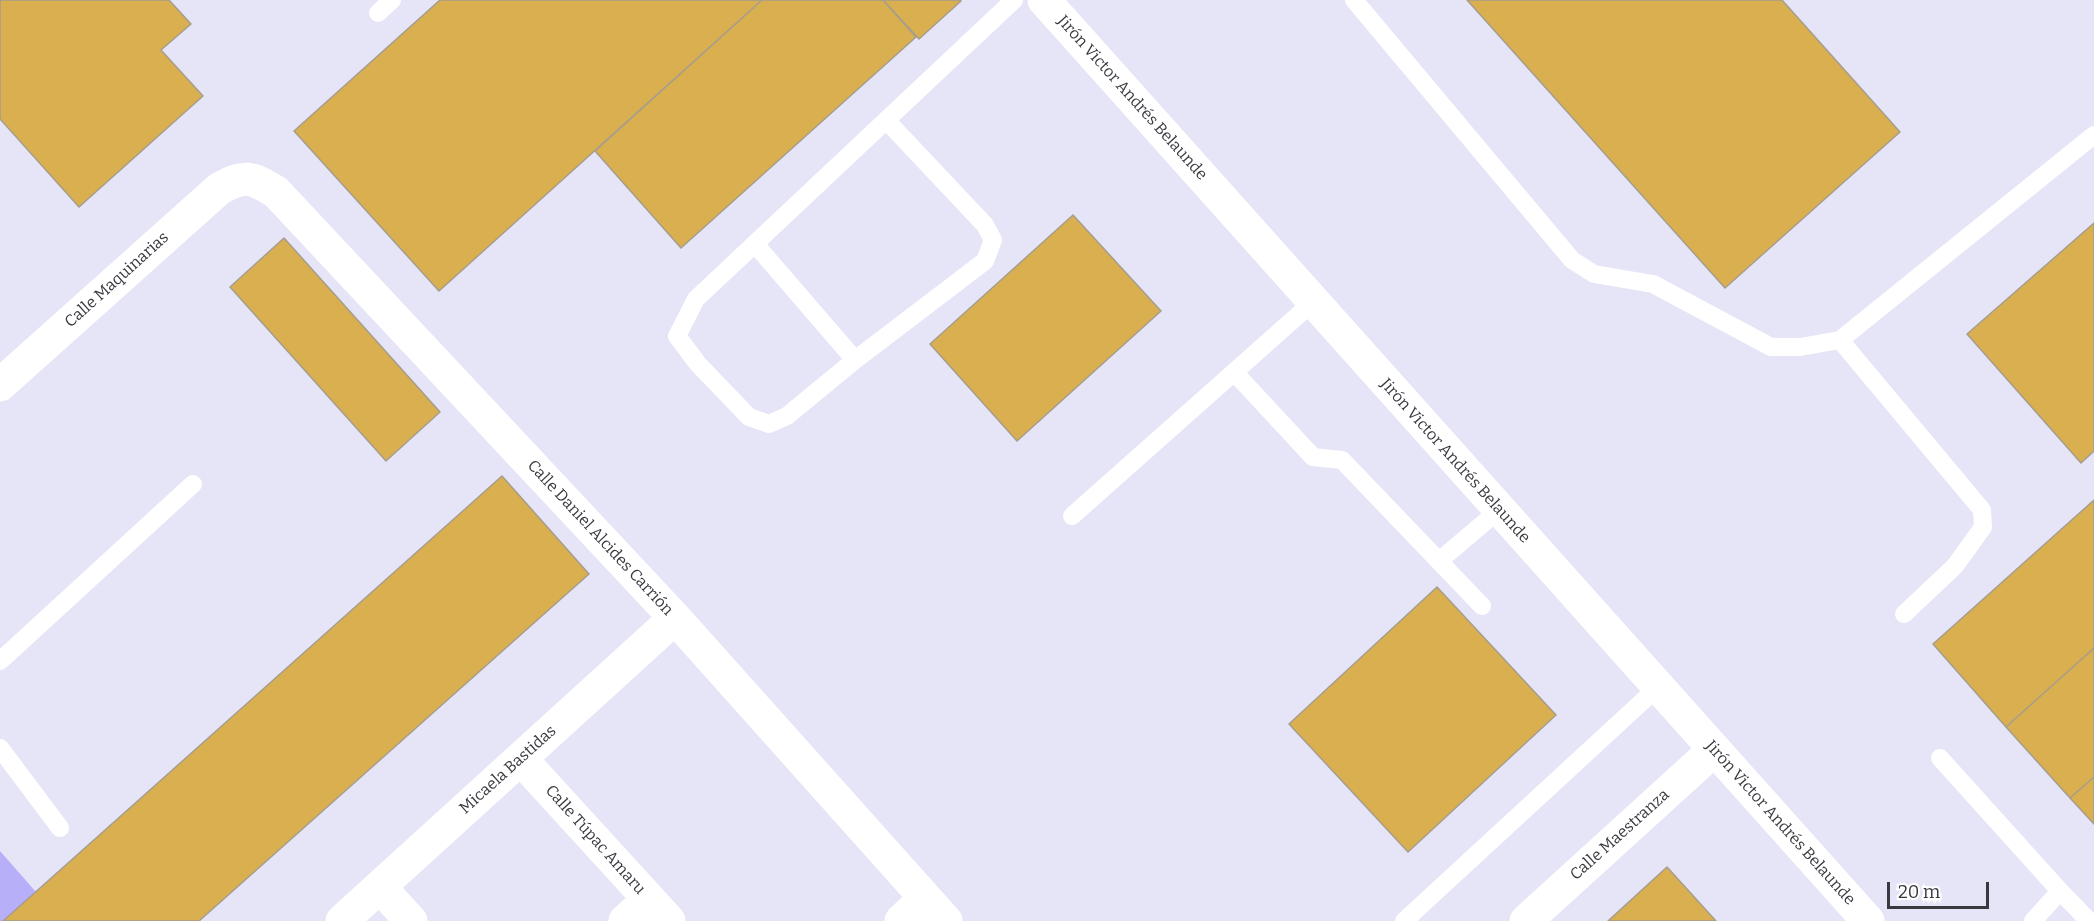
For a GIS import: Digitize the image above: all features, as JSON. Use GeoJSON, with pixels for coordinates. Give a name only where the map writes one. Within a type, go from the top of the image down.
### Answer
{"type":"FeatureCollection","features":[{"type":"Feature","properties":{"kind":"street","name":"Jirón Victor Andrés Belaunde"},"geometry":{"type":"LineString","coordinates":[[1044,0],[1868,921]]}},
{"type":"Feature","properties":{"kind":"street","name":"Calle Maquinarias"},"geometry":{"type":"LineString","coordinates":[[0,385],[219,189],[238,178]]}},
{"type":"Feature","properties":{"kind":"street","name":"Calle Daniel Alcides Carrión"},"geometry":{"type":"LineString","coordinates":[[238,178],[258,181],[276,192],[675,618],[936,910]]}},
{"type":"Feature","properties":{"kind":"street","name":"Micaela Bastidas"},"geometry":{"type":"LineString","coordinates":[[342,921],[675,618]]}},
{"type":"Feature","properties":{"kind":"street","name":"Calle Maestranza"},"geometry":{"type":"LineString","coordinates":[[1526,921],[1714,750]]}},
{"type":"Feature","properties":{"kind":"street","name":"Calle Túpac Amaru"},"geometry":{"type":"LineString","coordinates":[[520,759],[659,910]]}},
{"type":"Feature","properties":{"kind":"street"},"geometry":{"type":"LineString","coordinates":[[380,887],[411,921]]}},
{"type":"Feature","properties":{"kind":"street"},"geometry":{"type":"LineString","coordinates":[[625,921],[659,910]]}},
{"type":"Feature","properties":{"kind":"street"},"geometry":{"type":"LineString","coordinates":[[901,921],[936,910]]}},
{"type":"Feature","properties":{"kind":"lane"},"geometry":{"type":"LineString","coordinates":[[378,13],[392,0]]}},
{"type":"Feature","properties":{"kind":"lane"},"geometry":{"type":"LineString","coordinates":[[886,120],[985,225],[993,240],[985,261],[855,360],[787,416],[769,424],[749,417],[698,364],[677,336],[696,299],[755,244],[886,120],[1014,0]]}},
{"type":"Feature","properties":{"kind":"lane"},"geometry":{"type":"LineString","coordinates":[[1354,0],[1572,260],[1594,274],[1653,284],[1771,347],[1800,347],[1840,340],[2094,135]]}},
{"type":"Feature","properties":{"kind":"lane"},"geometry":{"type":"LineString","coordinates":[[755,244],[855,360]]}},
{"type":"Feature","properties":{"kind":"lane"},"geometry":{"type":"LineString","coordinates":[[1072,516],[1313,302]]}},
{"type":"Feature","properties":{"kind":"lane"},"geometry":{"type":"LineString","coordinates":[[1840,340],[1982,510],[1983,527],[1955,566],[1904,614]]}},
{"type":"Feature","properties":{"kind":"lane"},"geometry":{"type":"LineString","coordinates":[[1234,372],[1313,457],[1342,460],[1482,606]]}},
{"type":"Feature","properties":{"kind":"lane"},"geometry":{"type":"LineString","coordinates":[[0,660],[193,484]]}},
{"type":"Feature","properties":{"kind":"lane"},"geometry":{"type":"LineString","coordinates":[[1439,561],[1499,510]]}},
{"type":"Feature","properties":{"kind":"lane"},"geometry":{"type":"LineString","coordinates":[[1404,921],[1658,687]]}},
{"type":"Feature","properties":{"kind":"lane"},"geometry":{"type":"LineString","coordinates":[[0,748],[60,828]]}},
{"type":"Feature","properties":{"kind":"lane"},"geometry":{"type":"LineString","coordinates":[[1940,758],[2090,921]]}},
{"type":"Feature","properties":{"kind":"lane"},"geometry":{"type":"LineString","coordinates":[[2033,921],[2060,891]]}},
{"type":"Feature","properties":{"kind":"shaded area"},"geometry":{"type":"Polygon","coordinates":[[[0,851],[36,892],[3,921],[0,921],[0,851]]]}},
{"type":"Feature","properties":{"kind":"building"},"geometry":{"type":"Polygon","coordinates":[[[0,0],[169,0],[191,24],[161,50],[203,96],[79,207],[0,119],[0,0]]]}},
{"type":"Feature","properties":{"kind":"building"},"geometry":{"type":"Polygon","coordinates":[[[440,0],[762,0],[439,291],[294,131],[440,0]]]}},
{"type":"Feature","properties":{"kind":"building"},"geometry":{"type":"Polygon","coordinates":[[[762,0],[883,0],[916,37],[681,248],[595,151],[762,0]]]}},
{"type":"Feature","properties":{"kind":"building"},"geometry":{"type":"Polygon","coordinates":[[[883,0],[959,0],[961,1],[919,39],[883,0]]]}},
{"type":"Feature","properties":{"kind":"building"},"geometry":{"type":"Polygon","coordinates":[[[1467,0],[1782,0],[1900,132],[1725,288],[1467,0]]]}},
{"type":"Feature","properties":{"kind":"building"},"geometry":{"type":"Polygon","coordinates":[[[1073,215],[1161,311],[1017,441],[930,344],[1073,215]]]}},
{"type":"Feature","properties":{"kind":"building"},"geometry":{"type":"Polygon","coordinates":[[[2094,223],[2094,451],[2081,463],[1967,334],[2094,223]]]}},
{"type":"Feature","properties":{"kind":"building"},"geometry":{"type":"Polygon","coordinates":[[[284,238],[440,412],[386,461],[230,287],[284,238]]]}},
{"type":"Feature","properties":{"kind":"building"},"geometry":{"type":"Polygon","coordinates":[[[502,476],[589,574],[199,921],[3,921],[502,476]]]}},
{"type":"Feature","properties":{"kind":"building"},"geometry":{"type":"Polygon","coordinates":[[[2094,500],[2094,648],[2006,727],[1933,644],[2094,500]]]}},
{"type":"Feature","properties":{"kind":"building"},"geometry":{"type":"Polygon","coordinates":[[[1437,587],[1556,715],[1408,852],[1289,724],[1437,587]]]}},
{"type":"Feature","properties":{"kind":"building"},"geometry":{"type":"Polygon","coordinates":[[[2094,648],[2094,777],[2070,798],[2006,727],[2094,648]]]}},
{"type":"Feature","properties":{"kind":"building"},"geometry":{"type":"Polygon","coordinates":[[[2094,777],[2094,824],[2070,798],[2094,777]]]}},
{"type":"Feature","properties":{"kind":"building"},"geometry":{"type":"Polygon","coordinates":[[[1667,867],[1716,921],[1608,921],[1667,867]]]}}]}
